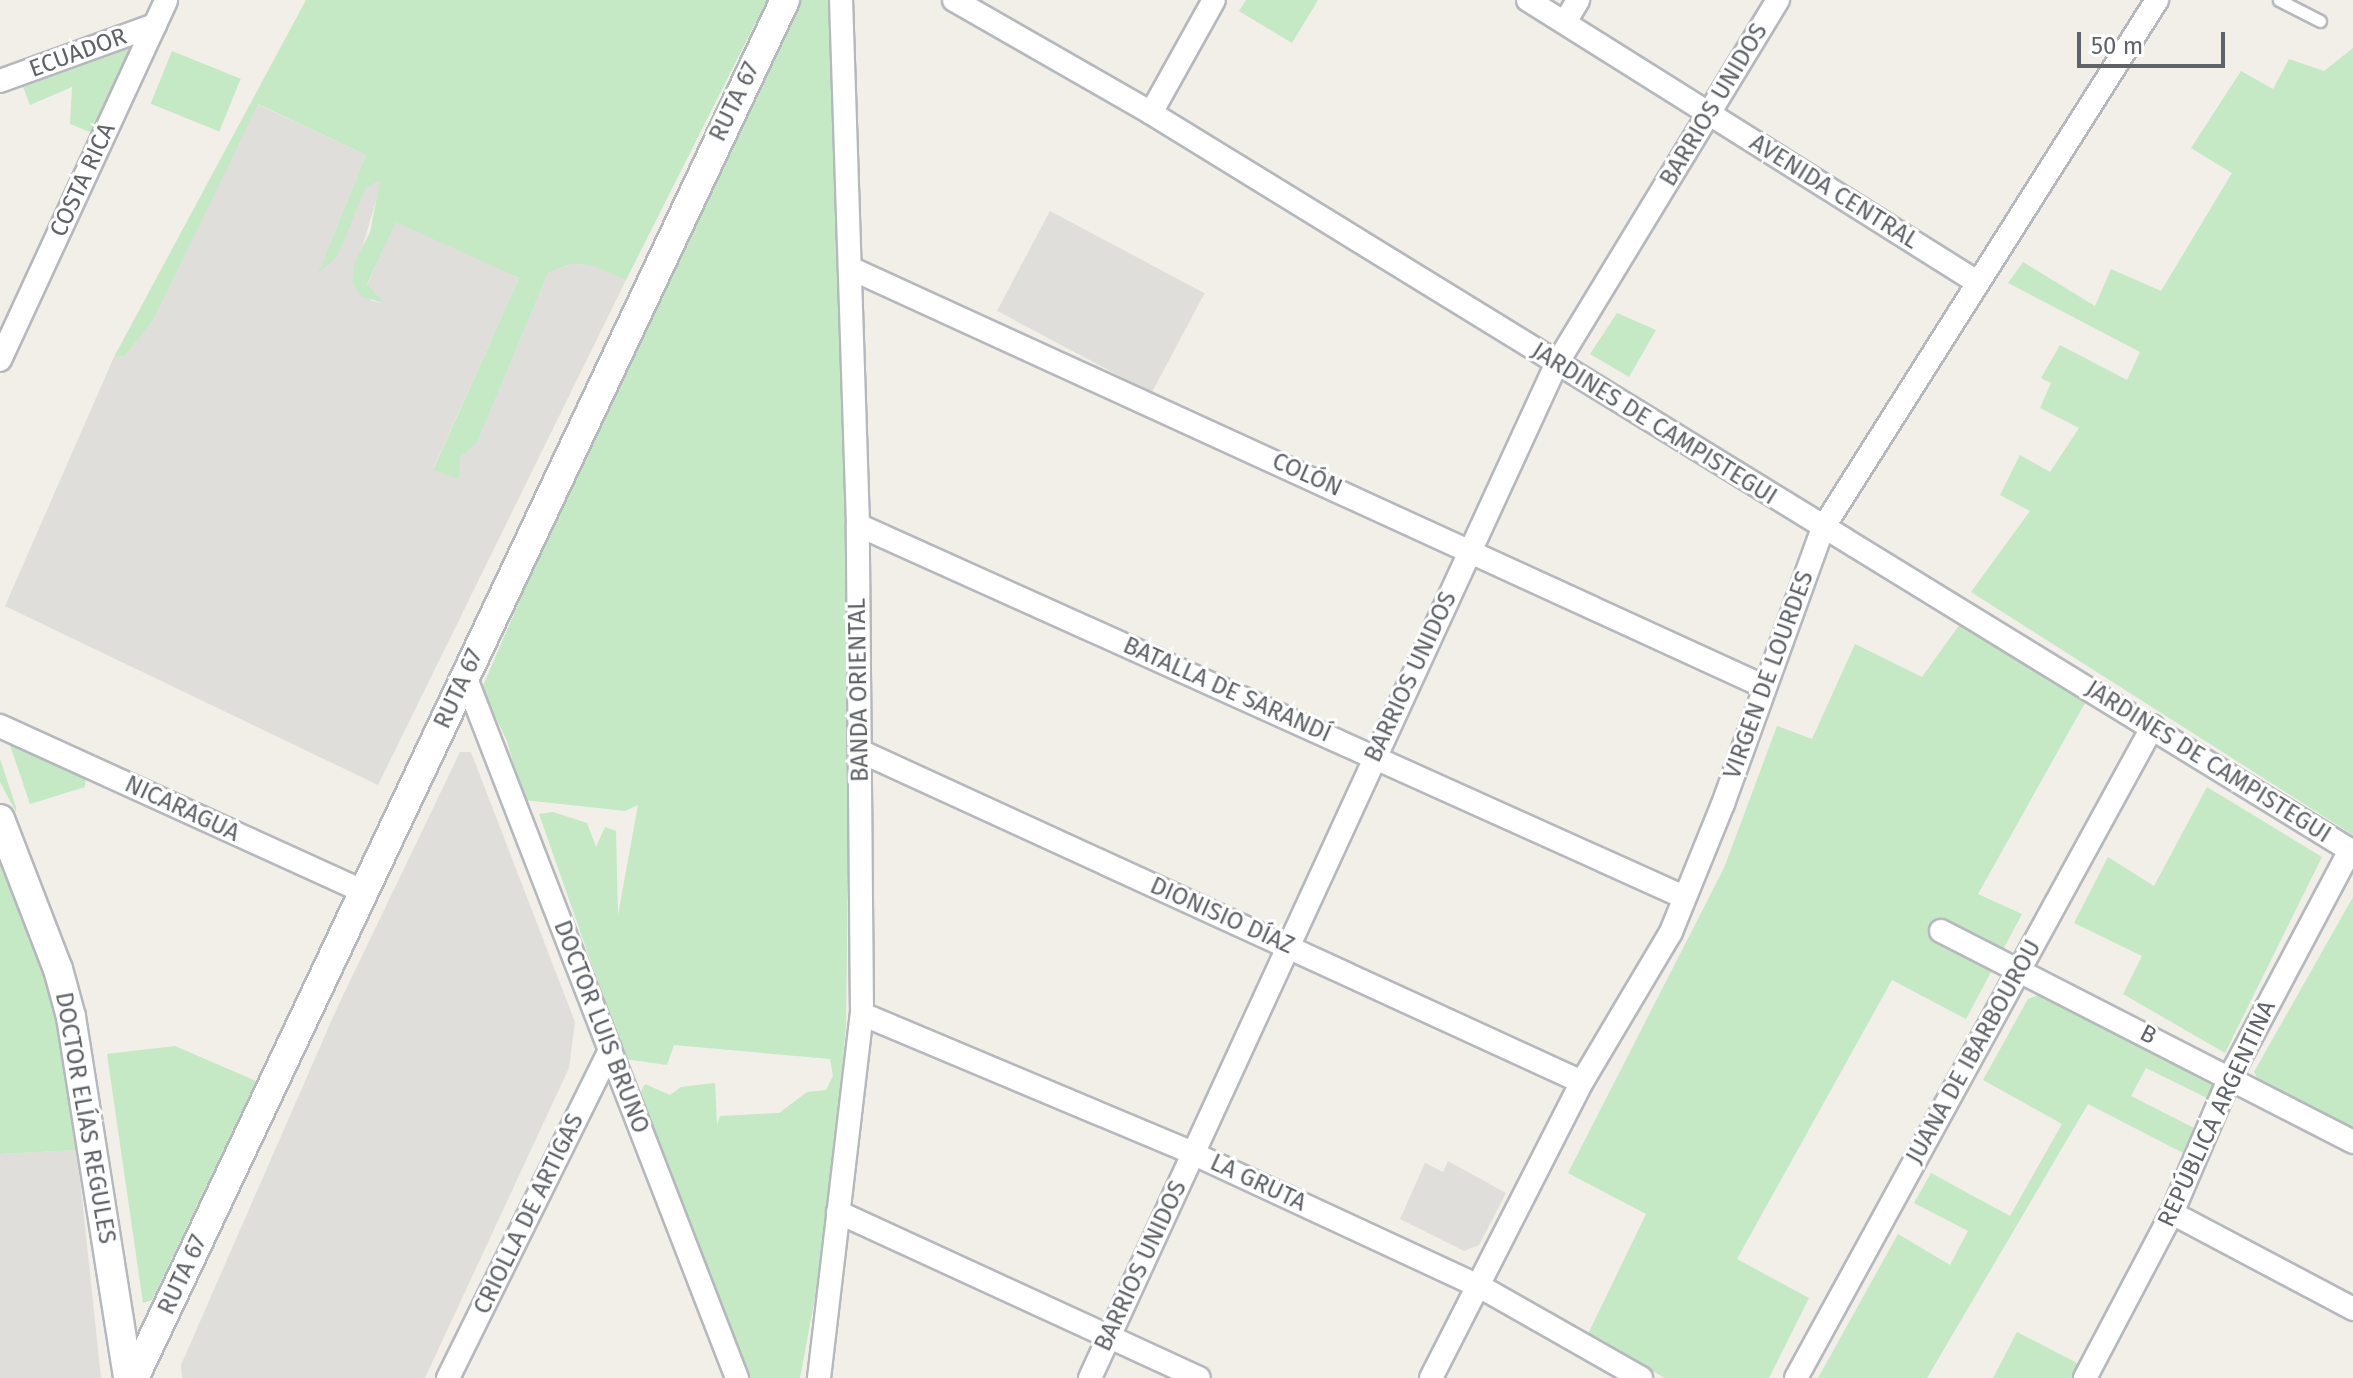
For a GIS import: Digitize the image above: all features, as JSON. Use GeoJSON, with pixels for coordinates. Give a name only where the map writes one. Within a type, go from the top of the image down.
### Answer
{"type":"FeatureCollection","features":[{"type":"Feature","properties":{"kind":"street","name":"COSTA RICA"},"geometry":{"type":"LineString","coordinates":[[0,360],[166,0]]}},
{"type":"Feature","properties":{"kind":"street","name":"RUTA 67"},"geometry":{"type":"LineString","coordinates":[[131,1378],[365,892],[785,0]]}},
{"type":"Feature","properties":{"kind":"street","name":"BANDA ORIENTAL"},"geometry":{"type":"LineString","coordinates":[[819,1378],[828,1339],[838,1212],[862,1014],[858,525],[841,0]]}},
{"type":"Feature","properties":{"kind":"street","name":"JARDINES DE CAMPISTEGUI"},"geometry":{"type":"LineString","coordinates":[[954,0],[1151,113],[1556,365],[2153,726],[2352,851]]}},
{"type":"Feature","properties":{"kind":"street"},"geometry":{"type":"LineString","coordinates":[[1151,113],[1214,0]]}},
{"type":"Feature","properties":{"kind":"street","name":"AVENIDA CENTRAL"},"geometry":{"type":"LineString","coordinates":[[1528,0],[1977,282]]}},
{"type":"Feature","properties":{"kind":"street"},"geometry":{"type":"LineString","coordinates":[[1565,22],[1578,0]]}},
{"type":"Feature","properties":{"kind":"street","name":"BARRIOS UNIDOS"},"geometry":{"type":"LineString","coordinates":[[1090,1378],[1373,755],[1556,365],[1778,0]]}},
{"type":"Feature","properties":{"kind":"street","name":"VIRGEN DE LOURDES"},"geometry":{"type":"LineString","coordinates":[[1431,1378],[1481,1287],[1582,1082],[1671,932],[1723,804],[1763,686],[1823,528],[2157,0]]}},
{"type":"Feature","properties":{"kind":"street","name":"ECUADOR"},"geometry":{"type":"LineString","coordinates":[[0,81],[155,25]]}},
{"type":"Feature","properties":{"kind":"street","name":"COLÓN"},"geometry":{"type":"LineString","coordinates":[[850,268],[1763,686]]}},
{"type":"Feature","properties":{"kind":"street","name":"BATALLA DE SARANDÍ"},"geometry":{"type":"LineString","coordinates":[[858,525],[1684,897]]}},
{"type":"Feature","properties":{"kind":"street","name":"DOCTOR LUIS BRUNO"},"geometry":{"type":"LineString","coordinates":[[465,676],[737,1378]]}},
{"type":"Feature","properties":{"kind":"street","name":"NICARAGUA"},"geometry":{"type":"LineString","coordinates":[[0,726],[365,892]]}},
{"type":"Feature","properties":{"kind":"street","name":"JUANA DE IBARBOUROU"},"geometry":{"type":"LineString","coordinates":[[1796,1378],[2153,726]]}},
{"type":"Feature","properties":{"kind":"street","name":"DIONISIO DÍAZ"},"geometry":{"type":"LineString","coordinates":[[860,751],[1582,1082]]}},
{"type":"Feature","properties":{"kind":"street","name":"DOCTOR ELÍAS REGULES"},"geometry":{"type":"LineString","coordinates":[[0,819],[49,944],[71,1017],[131,1378]]}},
{"type":"Feature","properties":{"kind":"street","name":"REPÚBLICA ARGENTINA"},"geometry":{"type":"LineString","coordinates":[[2085,1378],[2172,1213],[2230,1077],[2352,851]]}},
{"type":"Feature","properties":{"kind":"street","name":"B"},"geometry":{"type":"LineString","coordinates":[[1941,931],[2020,968],[2353,1142]]}},
{"type":"Feature","properties":{"kind":"street","name":"LA GRUTA"},"geometry":{"type":"LineString","coordinates":[[862,1014],[1192,1153],[1481,1287],[1641,1378]]}},
{"type":"Feature","properties":{"kind":"street","name":"CRIOLLA DE ARTIGAS"},"geometry":{"type":"LineString","coordinates":[[448,1378],[610,1050]]}},
{"type":"Feature","properties":{"kind":"street"},"geometry":{"type":"LineString","coordinates":[[838,1212],[1199,1378]]}},
{"type":"Feature","properties":{"kind":"street"},"geometry":{"type":"LineString","coordinates":[[2172,1213],[2353,1309]]}},
{"type":"Feature","properties":{"kind":"lane"},"geometry":{"type":"LineString","coordinates":[[2279,0],[2320,21]]}},
{"type":"Feature","properties":{"kind":"shaded area"},"geometry":{"type":"Polygon","coordinates":[[[257,104],[366,155],[319,271],[365,189],[382,180],[352,283],[372,301],[383,303],[367,285],[396,221],[519,278],[433,469],[477,443],[548,273],[570,264],[592,265],[626,280],[378,785],[5,606],[114,357],[125,356],[154,319],[257,104]]]}},
{"type":"Feature","properties":{"kind":"shaded area"},"geometry":{"type":"Polygon","coordinates":[[[1050,211],[1205,293],[1151,393],[997,311],[1050,211]]]}},
{"type":"Feature","properties":{"kind":"shaded area"},"geometry":{"type":"Polygon","coordinates":[[[460,752],[471,752],[575,1022],[569,1068],[425,1378],[182,1378],[181,1365],[337,1008],[460,752]]]}},
{"type":"Feature","properties":{"kind":"shaded area"},"geometry":{"type":"Polygon","coordinates":[[[77,1150],[101,1378],[0,1378],[0,1154],[77,1150]]]}},
{"type":"Feature","properties":{"kind":"shaded area"},"geometry":{"type":"Polygon","coordinates":[[[1448,1161],[1506,1193],[1479,1245],[1464,1251],[1400,1219],[1425,1163],[1443,1172],[1448,1161]]]}},
{"type":"Feature","properties":{"kind":"green space"},"geometry":{"type":"Polygon","coordinates":[[[306,0],[767,0],[626,280],[591,265],[570,264],[548,273],[477,443],[460,457],[459,479],[433,470],[519,278],[396,222],[367,284],[384,303],[362,297],[352,283],[355,262],[370,232],[380,181],[365,189],[337,257],[318,273],[366,155],[258,104],[154,319],[125,356],[114,357],[306,0]]]}},
{"type":"Feature","properties":{"kind":"green space"},"geometry":{"type":"Polygon","coordinates":[[[799,0],[831,0],[839,339],[852,536],[846,1026],[826,1239],[800,1378],[749,1378],[718,1312],[638,1097],[645,1084],[670,1095],[681,1087],[715,1083],[717,1125],[720,1116],[779,1113],[807,1092],[826,1090],[833,1076],[830,1059],[674,1045],[667,1065],[625,1059],[539,814],[553,812],[587,823],[596,847],[605,827],[616,831],[618,915],[638,805],[625,811],[524,800],[507,741],[482,688],[579,463],[799,0]]]}},
{"type":"Feature","properties":{"kind":"green space"},"geometry":{"type":"Polygon","coordinates":[[[1246,0],[1318,0],[1292,43],[1239,11],[1246,0]]]}},
{"type":"Feature","properties":{"kind":"green space"},"geometry":{"type":"Polygon","coordinates":[[[131,48],[95,134],[70,124],[72,87],[30,105],[23,87],[131,48]]]}},
{"type":"Feature","properties":{"kind":"green space"},"geometry":{"type":"Polygon","coordinates":[[[2353,48],[2353,835],[1971,592],[2030,511],[2000,495],[2020,455],[2050,472],[2079,428],[2040,408],[2051,383],[2041,378],[2060,345],[2127,380],[2140,352],[2008,283],[2023,262],[2095,306],[2111,269],[2161,291],[2232,173],[2191,148],[2241,71],[2273,89],[2289,59],[2324,71],[2353,48]]]}},
{"type":"Feature","properties":{"kind":"green space"},"geometry":{"type":"Polygon","coordinates":[[[172,51],[241,79],[219,132],[151,104],[172,51]]]}},
{"type":"Feature","properties":{"kind":"green space"},"geometry":{"type":"Polygon","coordinates":[[[1617,313],[1656,330],[1629,377],[1590,354],[1617,313]]]}},
{"type":"Feature","properties":{"kind":"green space"},"geometry":{"type":"Polygon","coordinates":[[[1960,624],[2085,703],[1978,894],[2022,914],[1966,1019],[1892,980],[1737,1259],[1809,1298],[1769,1378],[1665,1378],[1588,1334],[1646,1214],[1568,1173],[1724,868],[1777,726],[1812,739],[1855,644],[1922,677],[1960,624]]]}},
{"type":"Feature","properties":{"kind":"green space"},"geometry":{"type":"Polygon","coordinates":[[[8,739],[86,774],[85,787],[30,804],[8,739]]]}},
{"type":"Feature","properties":{"kind":"green space"},"geometry":{"type":"Polygon","coordinates":[[[0,759],[16,807],[16,812],[0,782],[0,759]]]}},
{"type":"Feature","properties":{"kind":"green space"},"geometry":{"type":"Polygon","coordinates":[[[2207,787],[2322,857],[2225,1053],[2123,994],[2142,956],[2074,923],[2108,857],[2154,886],[2207,787]]]}},
{"type":"Feature","properties":{"kind":"green space"},"geometry":{"type":"Polygon","coordinates":[[[0,853],[37,946],[58,1027],[77,1150],[0,1154],[0,853]]]}},
{"type":"Feature","properties":{"kind":"green space"},"geometry":{"type":"Polygon","coordinates":[[[2353,897],[2353,1130],[2259,1081],[2254,1072],[2353,897]]]}},
{"type":"Feature","properties":{"kind":"green space"},"geometry":{"type":"Polygon","coordinates":[[[2039,995],[2215,1081],[2219,1104],[2146,1068],[2131,1096],[2204,1133],[2191,1157],[2088,1104],[1927,1378],[1818,1378],[1898,1234],[1950,1265],[1968,1231],[1914,1203],[1931,1173],[2010,1216],[2062,1124],[1983,1080],[2028,999],[2039,995]]]}},
{"type":"Feature","properties":{"kind":"green space"},"geometry":{"type":"Polygon","coordinates":[[[175,1046],[256,1081],[152,1300],[143,1303],[107,1054],[175,1046]]]}},
{"type":"Feature","properties":{"kind":"green space"},"geometry":{"type":"Polygon","coordinates":[[[2017,1332],[2081,1365],[2074,1378],[1993,1378],[2017,1332]]]}}]}
